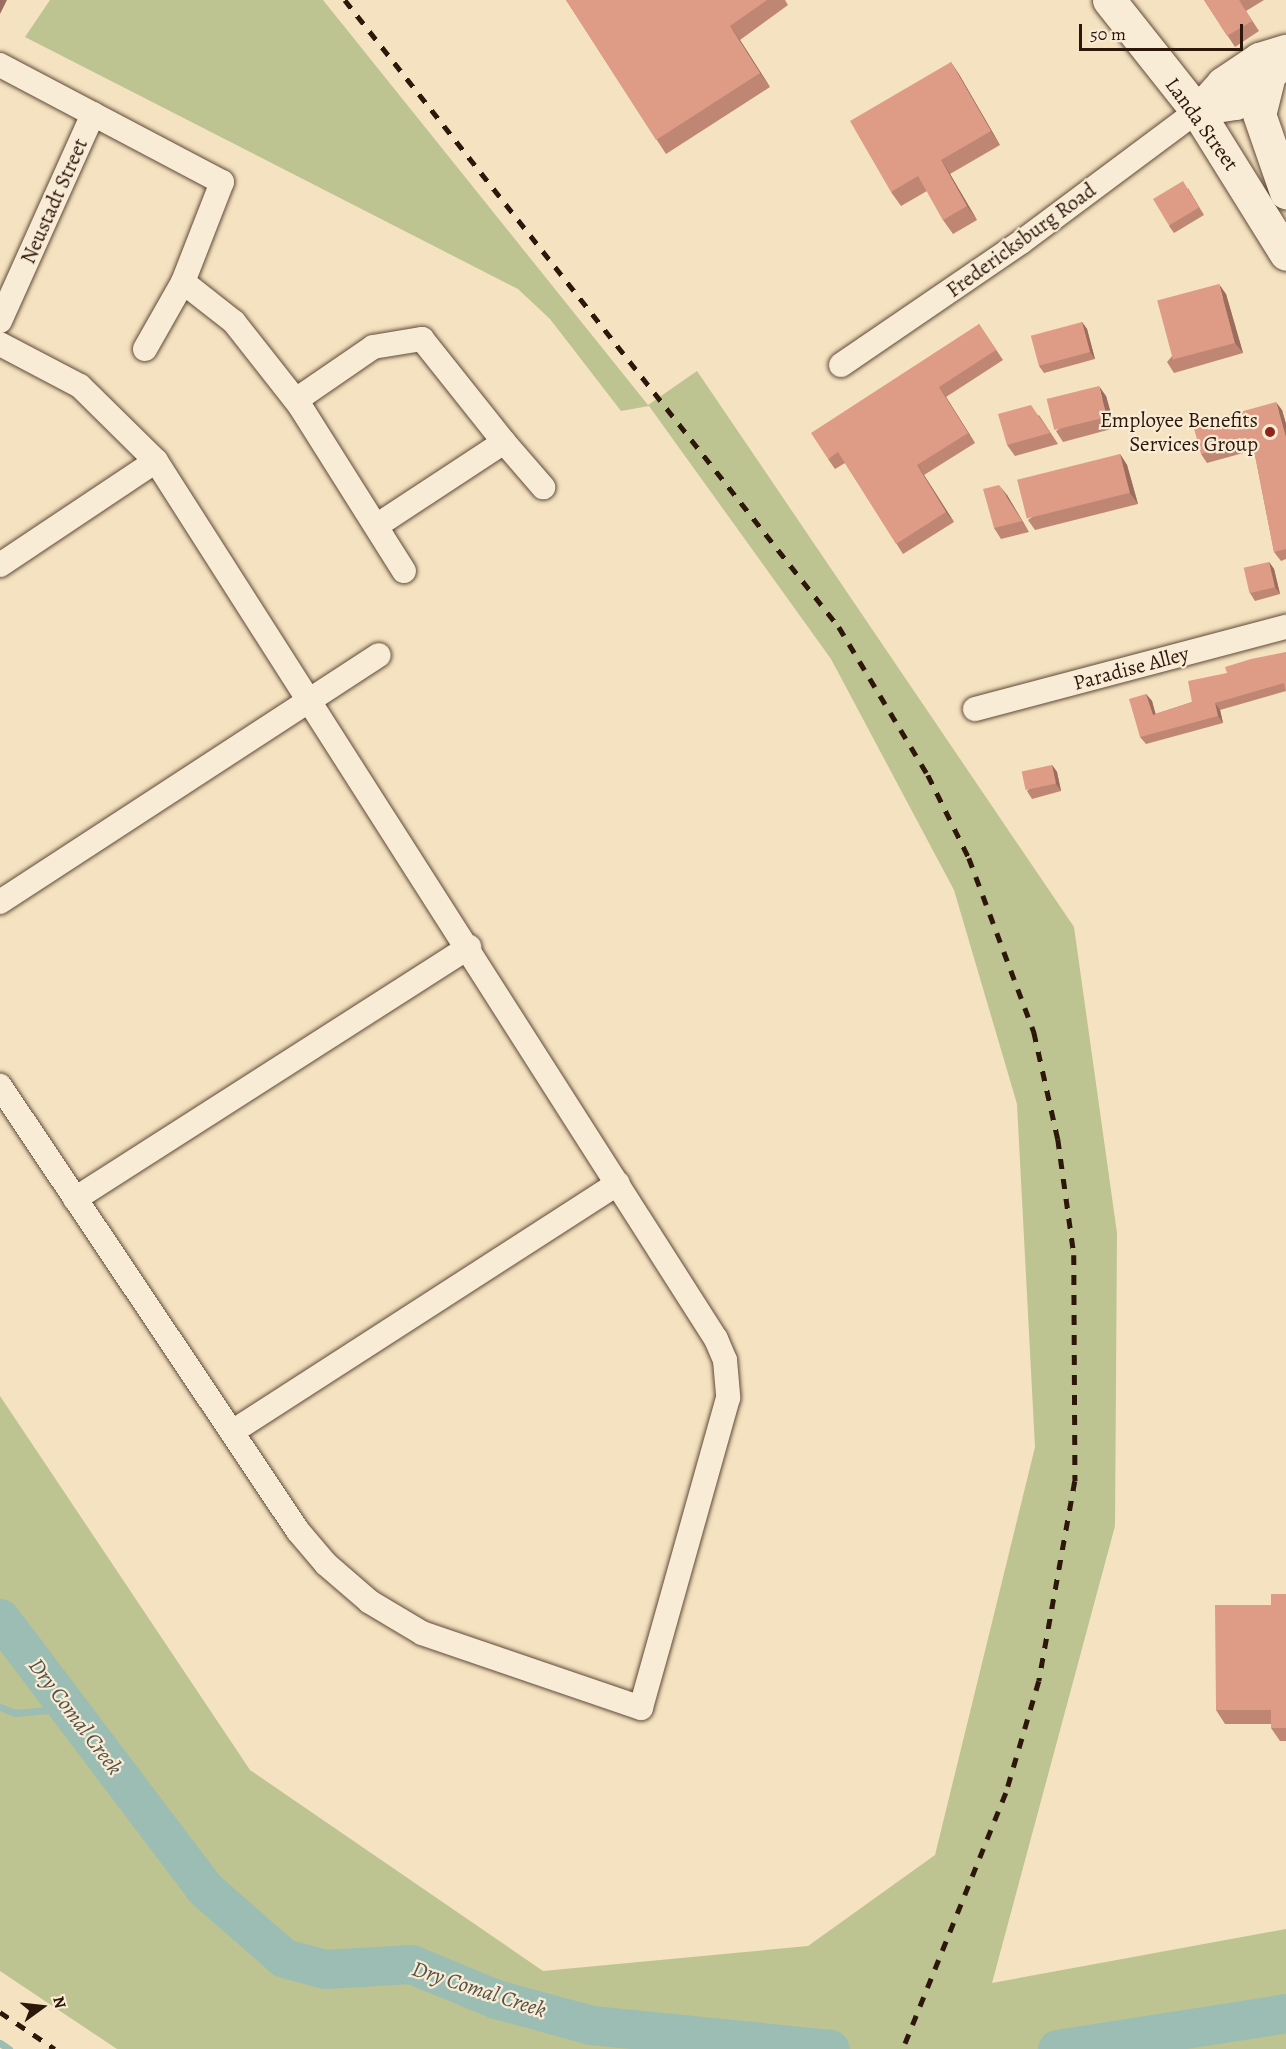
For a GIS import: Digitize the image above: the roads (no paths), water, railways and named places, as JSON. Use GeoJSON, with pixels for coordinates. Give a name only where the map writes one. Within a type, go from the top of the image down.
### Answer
{"type":"FeatureCollection","features":[{"type":"Feature","properties":{"kind":"main road","name":"Landa Street"},"geometry":{"type":"LineString","coordinates":[[1109,0],[1197,111],[1286,254]]}},
{"type":"Feature","properties":{"kind":"main road"},"geometry":{"type":"LineString","coordinates":[[1277,70],[1258,114],[1286,192]]}},
{"type":"Feature","properties":{"kind":"street","name":"Fredericksburg Road"},"geometry":{"type":"LineString","coordinates":[[841,365],[1020,243],[1197,111],[1222,83],[1259,58],[1286,50]]}},
{"type":"Feature","properties":{"kind":"street"},"geometry":{"type":"LineString","coordinates":[[0,65],[222,182],[183,282],[146,349]]}},
{"type":"Feature","properties":{"kind":"street","name":"Fredericksburg Road"},"geometry":{"type":"LineString","coordinates":[[1197,111],[1236,105],[1277,70]]}},
{"type":"Feature","properties":{"kind":"street","name":"Neustadt Street"},"geometry":{"type":"LineString","coordinates":[[0,321],[93,114]]}},
{"type":"Feature","properties":{"kind":"street"},"geometry":{"type":"LineString","coordinates":[[183,282],[234,322],[296,400],[404,571]]}},
{"type":"Feature","properties":{"kind":"street"},"geometry":{"type":"LineString","coordinates":[[296,400],[373,347],[422,339],[543,487]]}},
{"type":"Feature","properties":{"kind":"street"},"geometry":{"type":"LineString","coordinates":[[0,344],[80,386],[156,461],[469,947],[716,1339],[725,1360],[728,1398],[642,1708],[486,1658],[422,1633],[370,1602],[298,1531],[0,1086]]}},
{"type":"Feature","properties":{"kind":"street"},"geometry":{"type":"LineString","coordinates":[[376,526],[504,442]]}},
{"type":"Feature","properties":{"kind":"street"},"geometry":{"type":"LineString","coordinates":[[0,566],[156,461]]}},
{"type":"Feature","properties":{"kind":"street","name":"Paradise Alley"},"geometry":{"type":"LineString","coordinates":[[975,709],[1286,627]]}},
{"type":"Feature","properties":{"kind":"street"},"geometry":{"type":"LineString","coordinates":[[0,902],[379,655]]}},
{"type":"Feature","properties":{"kind":"street"},"geometry":{"type":"LineString","coordinates":[[75,1199],[469,947]]}},
{"type":"Feature","properties":{"kind":"street"},"geometry":{"type":"LineString","coordinates":[[232,1432],[618,1183]]}},
{"type":"Feature","properties":{"kind":"waterway","name":"Dry Comal Creek"},"geometry":{"type":"LineString","coordinates":[[0,1618],[204,1888],[284,1958],[325,1969],[411,1964],[496,1999],[591,2025],[830,2049]]}},
{"type":"Feature","properties":{"kind":"waterway"},"geometry":{"type":"LineString","coordinates":[[0,1707],[15,1713],[70,1708]]}},
{"type":"Feature","properties":{"kind":"waterway","name":"Dry Comal Creek"},"geometry":{"type":"LineString","coordinates":[[1057,2049],[1286,2013]]}},
{"type":"Feature","properties":{"kind":"waterway"},"geometry":{"type":"LineString","coordinates":[[0,2043],[9,2049]]}},
{"type":"Feature","properties":{"kind":"railway"},"geometry":{"type":"LineString","coordinates":[[345,0],[839,627],[928,775],[969,858],[1034,1032],[1058,1139],[1074,1255],[1075,1481],[1039,1681],[1006,1793],[903,2049]]}},
{"type":"Feature","properties":{"kind":"railway"},"geometry":{"type":"LineString","coordinates":[[0,2012],[55,2049]]}},
{"type":"Feature","properties":{"kind":"place","name":"Employee Benefits Services Group"},"geometry":{"type":"Point","coordinates":[1270,432]}}]}
